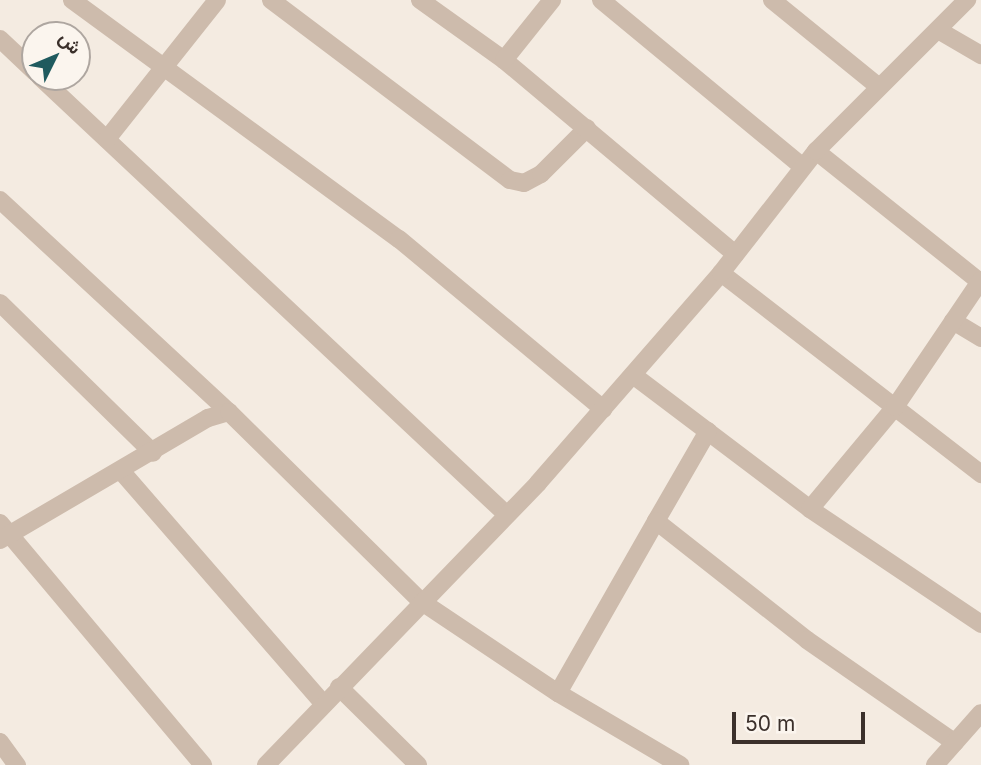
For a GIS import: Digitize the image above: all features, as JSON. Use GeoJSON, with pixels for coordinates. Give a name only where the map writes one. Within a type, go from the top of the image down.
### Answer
{"type":"FeatureCollection","features":[{"type":"Feature","properties":{"kind":"street"},"geometry":{"type":"LineString","coordinates":[[72,0],[399,239],[603,408]]}},
{"type":"Feature","properties":{"kind":"street"},"geometry":{"type":"LineString","coordinates":[[107,139],[217,0]]}},
{"type":"Feature","properties":{"kind":"street"},"geometry":{"type":"LineString","coordinates":[[271,0],[510,180],[524,183],[541,174],[587,128]]}},
{"type":"Feature","properties":{"kind":"street"},"geometry":{"type":"LineString","coordinates":[[421,0],[504,60],[735,254]]}},
{"type":"Feature","properties":{"kind":"street"},"geometry":{"type":"LineString","coordinates":[[504,60],[552,0]]}},
{"type":"Feature","properties":{"kind":"street"},"geometry":{"type":"LineString","coordinates":[[601,0],[803,167]]}},
{"type":"Feature","properties":{"kind":"street"},"geometry":{"type":"LineString","coordinates":[[772,0],[878,86]]}},
{"type":"Feature","properties":{"kind":"street"},"geometry":{"type":"LineString","coordinates":[[266,765],[507,515],[721,272],[816,151],[878,86],[938,30],[960,2]]}},
{"type":"Feature","properties":{"kind":"street"},"geometry":{"type":"LineString","coordinates":[[938,30],[981,55]]}},
{"type":"Feature","properties":{"kind":"street"},"geometry":{"type":"LineString","coordinates":[[0,39],[21,59]]}},
{"type":"Feature","properties":{"kind":"street"},"geometry":{"type":"LineString","coordinates":[[55,91],[507,515]]}},
{"type":"Feature","properties":{"kind":"street"},"geometry":{"type":"LineString","coordinates":[[810,509],[895,407],[980,281],[816,151]]}},
{"type":"Feature","properties":{"kind":"street"},"geometry":{"type":"LineString","coordinates":[[0,200],[229,412],[422,603],[558,693],[680,765]]}},
{"type":"Feature","properties":{"kind":"street"},"geometry":{"type":"LineString","coordinates":[[721,272],[981,474]]}},
{"type":"Feature","properties":{"kind":"street"},"geometry":{"type":"LineString","coordinates":[[0,303],[153,453]]}},
{"type":"Feature","properties":{"kind":"street"},"geometry":{"type":"LineString","coordinates":[[953,321],[981,338]]}},
{"type":"Feature","properties":{"kind":"street"},"geometry":{"type":"LineString","coordinates":[[633,375],[810,509],[981,624]]}},
{"type":"Feature","properties":{"kind":"street"},"geometry":{"type":"LineString","coordinates":[[203,765],[3,533],[122,472],[208,418],[229,412]]}},
{"type":"Feature","properties":{"kind":"street"},"geometry":{"type":"LineString","coordinates":[[558,693],[708,431]]}},
{"type":"Feature","properties":{"kind":"street"},"geometry":{"type":"LineString","coordinates":[[122,472],[324,704]]}},
{"type":"Feature","properties":{"kind":"street"},"geometry":{"type":"LineString","coordinates":[[656,521],[807,640],[955,743]]}},
{"type":"Feature","properties":{"kind":"street"},"geometry":{"type":"LineString","coordinates":[[339,688],[418,765]]}},
{"type":"Feature","properties":{"kind":"street"},"geometry":{"type":"LineString","coordinates":[[935,765],[981,713]]}},
{"type":"Feature","properties":{"kind":"street"},"geometry":{"type":"LineString","coordinates":[[0,742],[17,765]]}}]}
